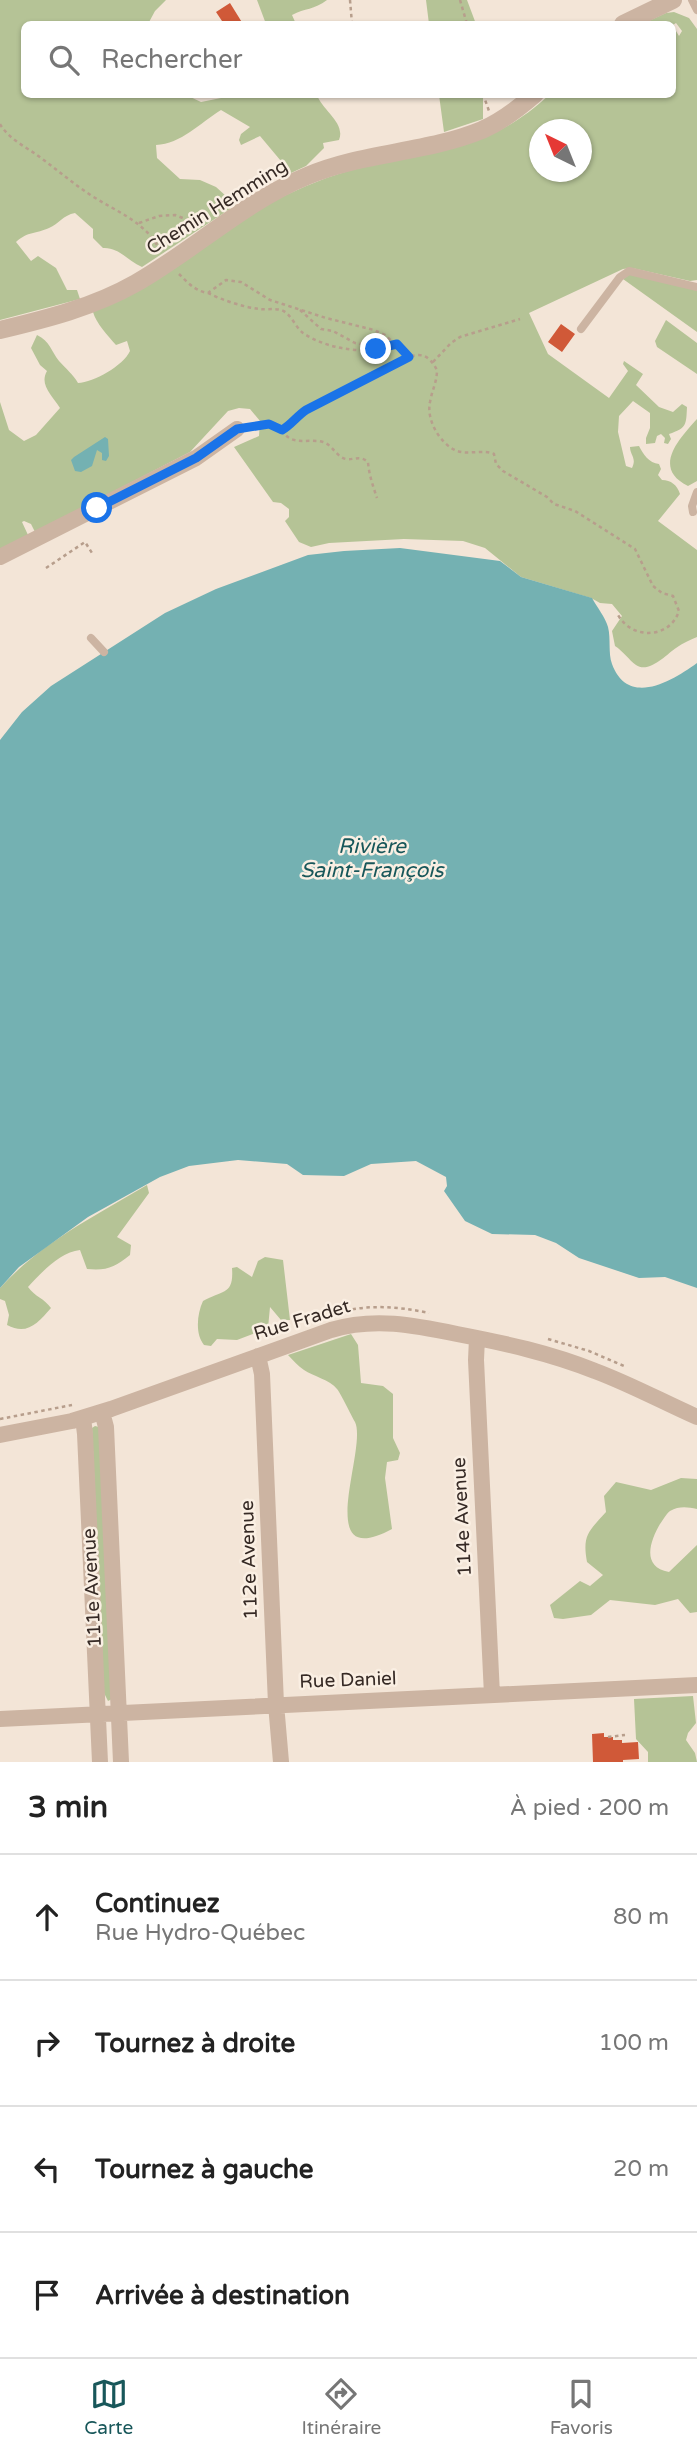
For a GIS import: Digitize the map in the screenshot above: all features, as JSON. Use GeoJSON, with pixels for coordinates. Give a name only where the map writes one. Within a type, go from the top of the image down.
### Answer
{"type":"FeatureCollection","features":[{"type":"Feature","properties":{"kind":"street"},"geometry":{"type":"LineString","coordinates":[[629,21],[673,0]]}},
{"type":"Feature","properties":{"kind":"street","name":"Chemin Hemming"},"geometry":{"type":"LineString","coordinates":[[0,330],[57,316],[132,285],[226,222],[306,176],[353,160],[439,143],[483,129],[513,112],[530,98]]}},
{"type":"Feature","properties":{"kind":"street"},"geometry":{"type":"LineString","coordinates":[[0,557],[196,458],[237,429]]}},
{"type":"Feature","properties":{"kind":"street","name":"Rue Fradet"},"geometry":{"type":"LineString","coordinates":[[0,1435],[81,1411],[102,1412],[331,1330],[369,1322],[412,1325],[530,1349],[577,1364],[697,1417]]}},
{"type":"Feature","properties":{"kind":"street","name":"114e Avenue"},"geometry":{"type":"LineString","coordinates":[[477,1338],[475,1357],[492,1695]]}},
{"type":"Feature","properties":{"kind":"street","name":"112e Avenue"},"geometry":{"type":"LineString","coordinates":[[258,1356],[262,1374],[276,1704],[281,1762]]}},
{"type":"Feature","properties":{"kind":"street","name":"111e Avenue"},"geometry":{"type":"LineString","coordinates":[[81,1411],[86,1447],[100,1762]]}},
{"type":"Feature","properties":{"kind":"street","name":"111e Avenue"},"geometry":{"type":"LineString","coordinates":[[102,1412],[106,1427],[121,1762]]}},
{"type":"Feature","properties":{"kind":"street","name":"Rue Daniel"},"geometry":{"type":"LineString","coordinates":[[0,1719],[697,1685]]}},
{"type":"Feature","properties":{"kind":"lane"},"geometry":{"type":"LineString","coordinates":[[692,0],[697,10]]}},
{"type":"Feature","properties":{"kind":"lane"},"geometry":{"type":"LineString","coordinates":[[581,329],[620,277],[629,271],[697,287]]}},
{"type":"Feature","properties":{"kind":"lane"},"geometry":{"type":"LineString","coordinates":[[693,512],[692,506],[697,492]]}},
{"type":"Feature","properties":{"kind":"lane"},"geometry":{"type":"LineString","coordinates":[[91,638],[104,652]]}},
{"type":"Feature","properties":{"kind":"path"},"geometry":{"type":"LineString","coordinates":[[350,0],[352,21]]}},
{"type":"Feature","properties":{"kind":"path"},"geometry":{"type":"LineString","coordinates":[[460,0],[466,21]]}},
{"type":"Feature","properties":{"kind":"path"},"geometry":{"type":"LineString","coordinates":[[0,124],[2,132],[87,192],[139,223],[154,238],[167,264],[196,289],[256,309],[285,312],[300,331],[318,341],[349,349],[379,348],[397,344]]}},
{"type":"Feature","properties":{"kind":"path"},"geometry":{"type":"LineString","coordinates":[[139,223],[159,216],[175,215],[195,224],[226,222]]}},
{"type":"Feature","properties":{"kind":"path"},"geometry":{"type":"LineString","coordinates":[[208,293],[226,280],[233,280],[270,300],[374,330],[397,344],[409,357]]}},
{"type":"Feature","properties":{"kind":"path"},"geometry":{"type":"LineString","coordinates":[[299,308],[321,329],[337,333],[355,343],[379,348]]}},
{"type":"Feature","properties":{"kind":"path"},"geometry":{"type":"LineString","coordinates":[[433,362],[460,337],[520,319]]}},
{"type":"Feature","properties":{"kind":"path"},"geometry":{"type":"LineString","coordinates":[[282,430],[306,410],[409,357],[422,355],[433,362],[437,370],[429,410],[437,433],[446,444],[467,454],[494,454],[496,464],[503,471],[554,504],[575,511],[635,549],[653,586],[662,593],[673,596],[679,611],[672,622],[656,632],[644,634],[632,631],[623,624],[618,615]]}},
{"type":"Feature","properties":{"kind":"path"},"geometry":{"type":"LineString","coordinates":[[237,429],[269,424],[282,430],[288,438],[298,441],[322,441],[341,457],[364,458],[368,462],[377,498]]}},
{"type":"Feature","properties":{"kind":"path"},"geometry":{"type":"LineString","coordinates":[[46,568],[85,542],[92,553]]}},
{"type":"Feature","properties":{"kind":"path","name":"Rue Fradet"},"geometry":{"type":"LineString","coordinates":[[330,1314],[347,1310]]}},
{"type":"Feature","properties":{"kind":"path"},"geometry":{"type":"LineString","coordinates":[[0,1419],[81,1411]]}},
{"type":"Feature","properties":{"kind":"path"},"geometry":{"type":"LineString","coordinates":[[608,1737],[625,1735],[619,1740]]}},
{"type":"Feature","properties":{"kind":"green space"},"geometry":{"type":"Polygon","coordinates":[[[0,0],[166,0],[150,21],[21,21],[21,98],[192,98],[201,102],[221,98],[318,98],[336,122],[339,140],[323,143],[324,148],[306,166],[291,173],[260,136],[241,145],[241,134],[250,127],[221,110],[182,137],[156,145],[157,158],[180,179],[200,180],[216,187],[236,205],[142,267],[119,252],[103,248],[93,238],[93,229],[75,213],[49,228],[24,236],[16,242],[31,261],[38,256],[56,268],[67,290],[77,290],[80,299],[0,320],[0,0]]]}},
{"type":"Feature","properties":{"kind":"green space"},"geometry":{"type":"Polygon","coordinates":[[[257,0],[327,0],[292,15],[295,21],[265,21],[257,0]]]}},
{"type":"Feature","properties":{"kind":"green space"},"geometry":{"type":"Polygon","coordinates":[[[426,0],[467,0],[475,21],[429,21],[426,0]]]}},
{"type":"Feature","properties":{"kind":"green space"},"geometry":{"type":"Polygon","coordinates":[[[674,12],[689,18],[697,29],[697,280],[690,281],[632,268],[623,269],[529,313],[548,354],[609,398],[628,371],[624,361],[643,374],[636,385],[659,407],[673,412],[682,404],[687,407],[684,425],[669,434],[671,439],[668,444],[664,443],[665,438],[661,434],[657,436],[655,443],[646,444],[650,413],[633,401],[619,416],[618,432],[626,466],[632,468],[633,465],[630,447],[639,446],[649,460],[659,464],[661,469],[658,475],[662,480],[673,484],[680,494],[658,521],[697,550],[697,637],[652,665],[641,667],[615,646],[612,631],[622,616],[612,604],[600,603],[521,577],[485,548],[463,541],[404,539],[329,543],[311,547],[299,542],[285,521],[289,517],[289,509],[281,503],[273,502],[234,447],[259,436],[260,421],[250,409],[228,411],[190,452],[35,532],[31,524],[22,522],[28,535],[0,550],[0,402],[9,430],[24,441],[36,435],[60,408],[45,385],[47,371],[40,365],[31,348],[37,335],[48,343],[78,383],[92,380],[115,367],[130,351],[127,341],[116,345],[99,325],[93,312],[274,201],[338,174],[460,146],[482,138],[504,128],[545,98],[676,98],[676,31],[679,36],[682,31],[676,21],[649,21],[674,12]]]}},
{"type":"Feature","properties":{"kind":"green space"},"geometry":{"type":"Polygon","coordinates":[[[439,98],[483,98],[483,119],[444,132],[439,98]]]}},
{"type":"Feature","properties":{"kind":"green space"},"geometry":{"type":"Polygon","coordinates":[[[628,275],[697,290],[697,332],[623,279],[628,275]]]}},
{"type":"Feature","properties":{"kind":"green space"},"geometry":{"type":"Polygon","coordinates":[[[666,320],[697,343],[697,374],[657,347],[655,341],[666,320]]]}},
{"type":"Feature","properties":{"kind":"green space"},"geometry":{"type":"Polygon","coordinates":[[[697,419],[697,481],[688,486],[671,471],[670,462],[677,444],[697,419]]]}},
{"type":"Feature","properties":{"kind":"green space"},"geometry":{"type":"Polygon","coordinates":[[[147,1185],[149,1193],[117,1237],[131,1245],[130,1255],[110,1267],[87,1269],[80,1250],[65,1255],[28,1287],[51,1308],[32,1326],[20,1329],[7,1325],[9,1315],[5,1301],[0,1299],[0,1288],[16,1272],[51,1243],[147,1185]]]}},
{"type":"Feature","properties":{"kind":"green space"},"geometry":{"type":"Polygon","coordinates":[[[265,1257],[283,1260],[290,1320],[281,1320],[270,1307],[268,1328],[237,1340],[217,1339],[211,1346],[204,1345],[198,1324],[203,1301],[229,1287],[232,1268],[237,1267],[252,1277],[258,1261],[265,1257]]]}},
{"type":"Feature","properties":{"kind":"green space"},"geometry":{"type":"Polygon","coordinates":[[[351,1334],[358,1345],[361,1383],[383,1386],[393,1394],[393,1438],[400,1453],[398,1460],[387,1462],[385,1478],[392,1529],[368,1538],[354,1535],[348,1522],[357,1436],[355,1422],[334,1386],[304,1370],[288,1355],[351,1334]]]}},
{"type":"Feature","properties":{"kind":"green space"},"geometry":{"type":"Polygon","coordinates":[[[99,1427],[112,1699],[108,1701],[104,1693],[92,1428],[99,1427]]]}},
{"type":"Feature","properties":{"kind":"green space"},"geometry":{"type":"Polygon","coordinates":[[[681,1478],[697,1479],[697,1509],[686,1507],[669,1512],[656,1531],[650,1553],[654,1565],[669,1572],[697,1545],[697,1612],[690,1613],[678,1599],[655,1605],[610,1600],[591,1615],[554,1618],[550,1605],[580,1581],[590,1586],[603,1575],[587,1562],[585,1545],[591,1529],[606,1512],[604,1496],[616,1482],[651,1490],[681,1478]]]}},
{"type":"Feature","properties":{"kind":"green space"},"geometry":{"type":"Polygon","coordinates":[[[693,1696],[696,1723],[686,1740],[695,1753],[697,1762],[648,1762],[648,1752],[636,1739],[634,1699],[693,1696]]]}},
{"type":"Feature","properties":{"kind":"water"},"geometry":{"type":"Polygon","coordinates":[[[105,437],[108,439],[109,456],[106,461],[102,460],[102,453],[97,450],[92,466],[81,472],[75,471],[71,460],[105,437]]]}},
{"type":"Feature","properties":{"kind":"water","name":"Rivière Saint-François"},"geometry":{"type":"Polygon","coordinates":[[[400,548],[500,561],[521,577],[592,598],[608,627],[612,664],[619,677],[628,685],[651,687],[675,677],[697,663],[697,1288],[665,1277],[639,1278],[579,1258],[556,1243],[535,1235],[492,1234],[465,1221],[444,1191],[447,1186],[446,1177],[416,1161],[371,1164],[344,1176],[303,1175],[287,1164],[238,1160],[189,1166],[160,1177],[88,1217],[19,1267],[0,1288],[0,740],[22,712],[51,686],[165,613],[216,589],[308,555],[400,548]]]}},
{"type":"Feature","properties":{"kind":"building"},"geometry":{"type":"Polygon","coordinates":[[[230,3],[241,21],[222,21],[216,12],[230,3]]]}},
{"type":"Feature","properties":{"kind":"building"},"geometry":{"type":"Polygon","coordinates":[[[561,324],[575,334],[562,352],[548,342],[561,324]]]}},
{"type":"Feature","properties":{"kind":"building"},"geometry":{"type":"Polygon","coordinates":[[[604,1733],[604,1737],[622,1740],[622,1743],[638,1742],[639,1759],[593,1762],[592,1734],[604,1733]]]}},
{"type":"Feature","properties":{"kind":"route"},"geometry":{"type":"LineString","coordinates":[[97,508],[209,451],[237,429],[269,424],[282,430],[306,410],[409,357],[397,344],[376,349]]}}]}
